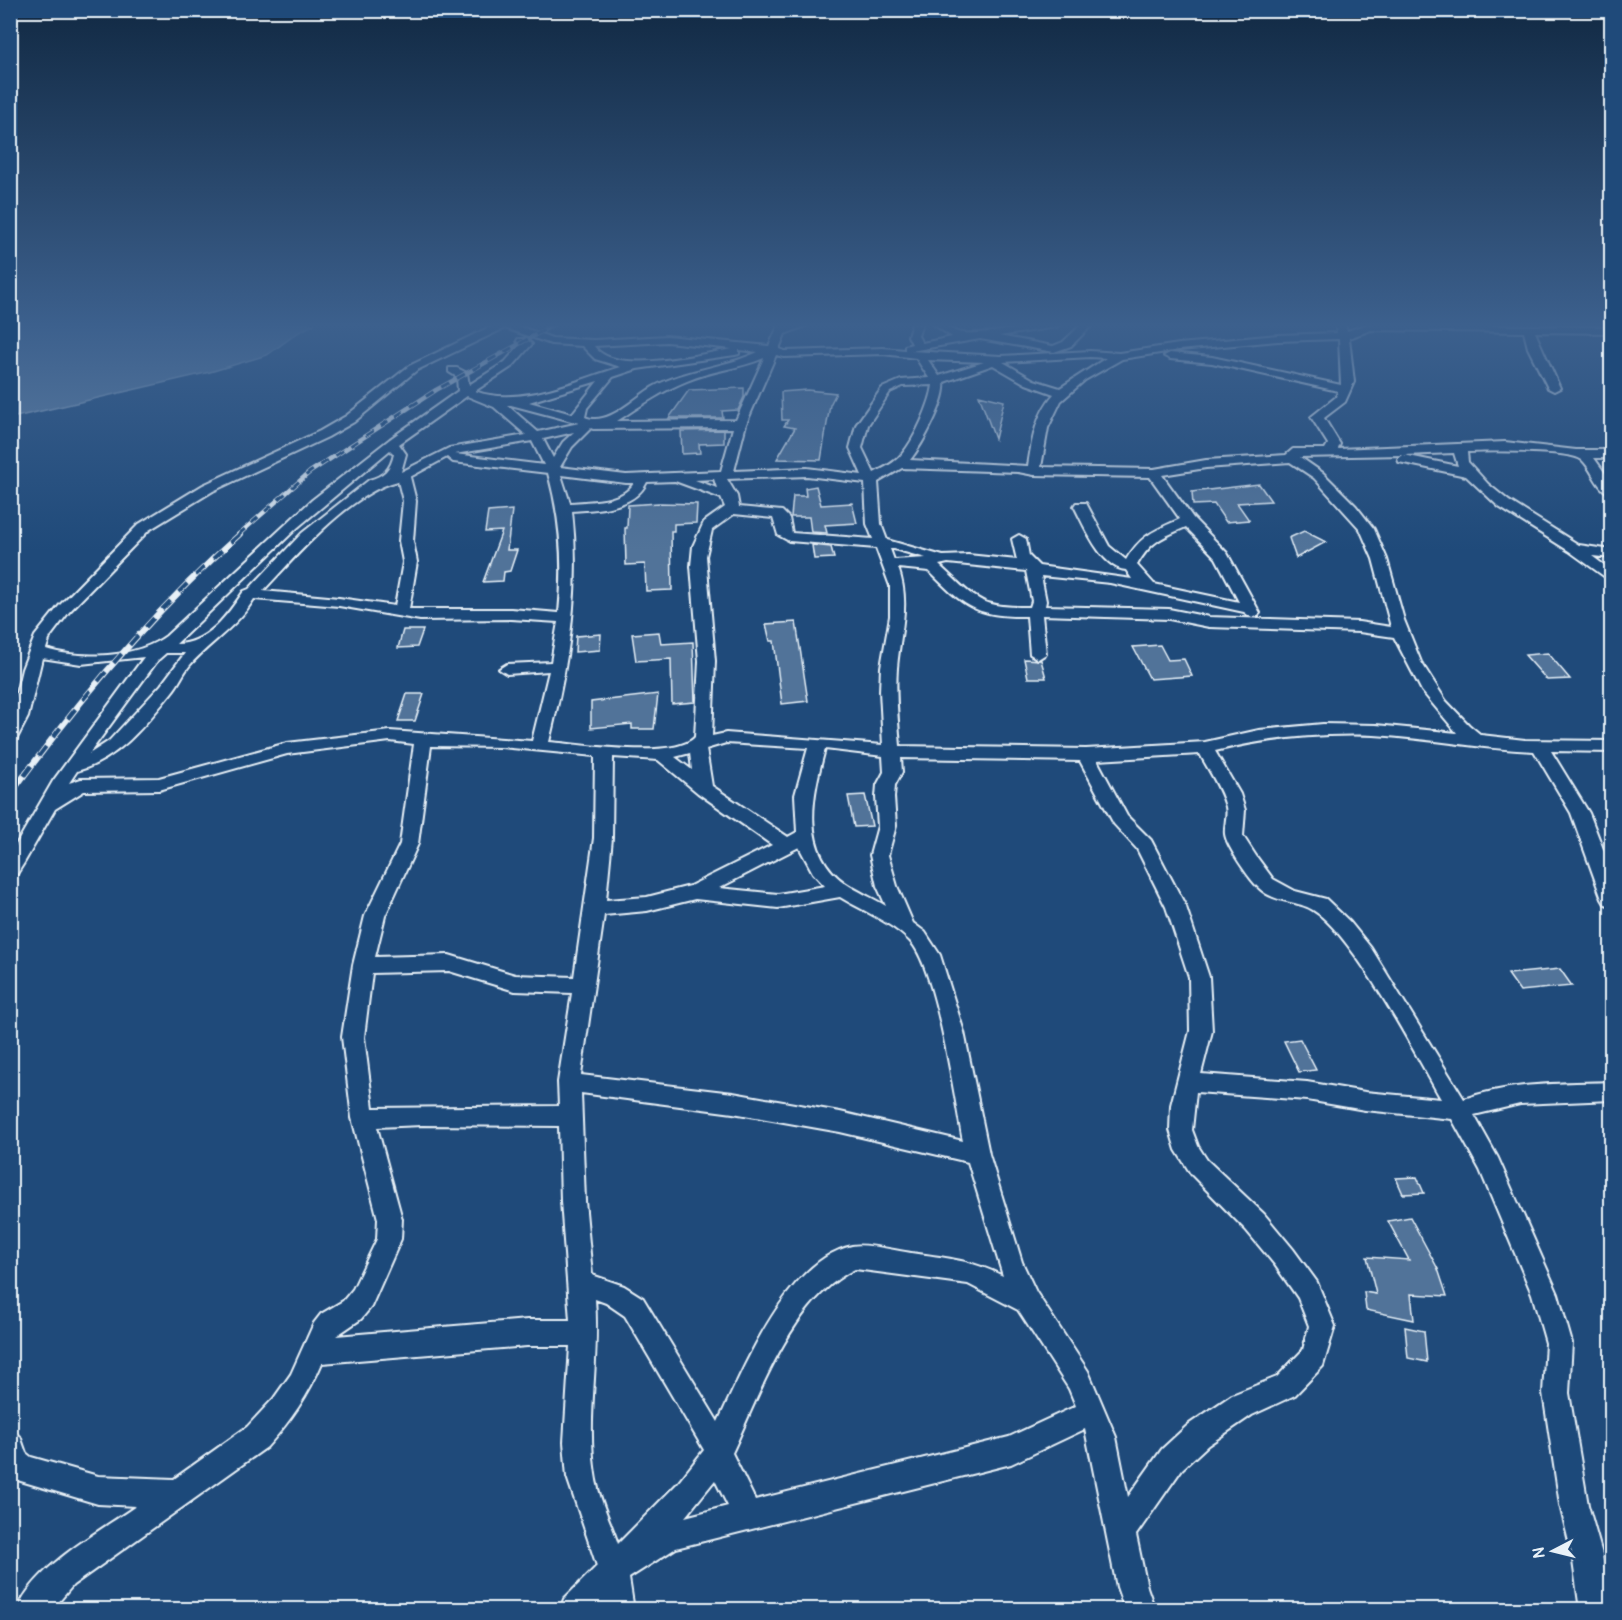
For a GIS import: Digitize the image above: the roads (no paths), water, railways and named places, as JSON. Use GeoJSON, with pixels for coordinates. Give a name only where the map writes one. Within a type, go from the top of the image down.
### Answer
{"type":"FeatureCollection","features":[{"type":"Feature","properties":{"kind":"street"},"geometry":{"type":"LineString","coordinates":[[10,736],[20,717],[36,651],[43,636],[64,609],[144,526],[208,489],[350,419],[374,400]]}},
{"type":"Feature","properties":{"kind":"street"},"geometry":{"type":"LineString","coordinates":[[10,869],[72,767],[152,657],[193,622],[241,571],[309,510],[396,448],[441,400]]}},
{"type":"Feature","properties":{"kind":"street"},"geometry":{"type":"LineString","coordinates":[[489,400],[535,436],[552,462],[561,489],[569,533],[570,566],[564,618],[557,666],[539,747]]}},
{"type":"Feature","properties":{"kind":"street"},"geometry":{"type":"LineString","coordinates":[[513,402],[521,400]]}},
{"type":"Feature","properties":{"kind":"street"},"geometry":{"type":"LineString","coordinates":[[587,423],[581,408],[589,400]]}},
{"type":"Feature","properties":{"kind":"street"},"geometry":{"type":"LineString","coordinates":[[72,767],[86,763],[115,745],[167,688],[183,663],[222,630],[249,594],[254,592],[307,536],[369,486],[403,476],[420,469],[439,456],[464,448],[610,420],[642,400]]}},
{"type":"Feature","properties":{"kind":"street"},"geometry":{"type":"LineString","coordinates":[[730,503],[723,476],[740,424],[752,400]]}},
{"type":"Feature","properties":{"kind":"street"},"geometry":{"type":"LineString","coordinates":[[877,400],[862,425],[856,448],[871,480],[874,524],[897,586],[898,616],[889,668],[888,708],[893,772],[885,797],[887,826],[879,855],[886,886],[906,928]]}},
{"type":"Feature","properties":{"kind":"street"},"geometry":{"type":"LineString","coordinates":[[439,456],[603,477],[642,479],[807,472],[871,480],[902,464],[916,447],[936,400]]}},
{"type":"Feature","properties":{"kind":"street"},"geometry":{"type":"LineString","coordinates":[[1034,471],[1046,410],[1054,400]]}},
{"type":"Feature","properties":{"kind":"street"},"geometry":{"type":"LineString","coordinates":[[1330,452],[1334,444],[1317,417],[1335,406],[1339,400]]}},
{"type":"Feature","properties":{"kind":"street"},"geometry":{"type":"LineString","coordinates":[[494,402],[513,402],[587,423],[740,424]]}},
{"type":"Feature","properties":{"kind":"street"},"geometry":{"type":"LineString","coordinates":[[553,469],[567,445],[587,423]]}},
{"type":"Feature","properties":{"kind":"street"},"geometry":{"type":"LineString","coordinates":[[902,464],[1034,471],[1154,473],[1206,464],[1297,460],[1414,459],[1505,446],[1580,454],[1611,454]]}},
{"type":"Feature","properties":{"kind":"street"},"geometry":{"type":"LineString","coordinates":[[916,447],[966,467]]}},
{"type":"Feature","properties":{"kind":"street"},"geometry":{"type":"LineString","coordinates":[[384,480],[397,470],[396,448]]}},
{"type":"Feature","properties":{"kind":"street"},"geometry":{"type":"LineString","coordinates":[[1461,453],[1293,453],[1297,460],[1343,500],[1371,536],[1393,598],[1400,633],[1444,709],[1454,722],[1475,739]]}},
{"type":"Feature","properties":{"kind":"street"},"geometry":{"type":"LineString","coordinates":[[1461,453],[1467,472]]}},
{"type":"Feature","properties":{"kind":"street"},"geometry":{"type":"LineString","coordinates":[[1580,454],[1598,469],[1602,481],[1611,491]]}},
{"type":"Feature","properties":{"kind":"street"},"geometry":{"type":"LineString","coordinates":[[1414,459],[1467,472],[1504,504],[1574,548],[1611,578]]}},
{"type":"Feature","properties":{"kind":"street"},"geometry":{"type":"LineString","coordinates":[[1154,473],[1188,522],[1222,556],[1248,608],[1261,624]]}},
{"type":"Feature","properties":{"kind":"street"},"geometry":{"type":"LineString","coordinates":[[401,611],[410,565],[410,555],[406,544],[411,505],[403,476]]}},
{"type":"Feature","properties":{"kind":"street"},"geometry":{"type":"LineString","coordinates":[[678,478],[730,503],[777,514],[782,519],[785,535],[789,537],[880,544],[948,559],[1032,567]]}},
{"type":"Feature","properties":{"kind":"street"},"geometry":{"type":"LineString","coordinates":[[563,508],[624,498],[635,491],[642,479]]}},
{"type":"Feature","properties":{"kind":"street"},"geometry":{"type":"LineString","coordinates":[[704,789],[697,745],[703,738],[707,688],[699,563],[701,538],[708,523],[730,503]]}},
{"type":"Feature","properties":{"kind":"street"},"geometry":{"type":"LineString","coordinates":[[1081,506],[1102,548],[1127,566],[1148,586]]}},
{"type":"Feature","properties":{"kind":"street"},"geometry":{"type":"LineString","coordinates":[[1088,577],[1127,566],[1150,538],[1188,522]]}},
{"type":"Feature","properties":{"kind":"street"},"geometry":{"type":"LineString","coordinates":[[1020,539],[1023,557],[1032,567],[1041,572],[1148,586],[1248,608]]}},
{"type":"Feature","properties":{"kind":"street"},"geometry":{"type":"LineString","coordinates":[[1574,548],[1611,554]]}},
{"type":"Feature","properties":{"kind":"street"},"geometry":{"type":"LineString","coordinates":[[888,564],[918,564],[948,559]]}},
{"type":"Feature","properties":{"kind":"street"},"geometry":{"type":"LineString","coordinates":[[918,564],[934,568],[966,600],[996,612],[1169,614],[1194,621],[1359,627],[1400,633]]}},
{"type":"Feature","properties":{"kind":"street"},"geometry":{"type":"LineString","coordinates":[[1032,567],[1039,601],[1033,619],[1038,654]]}},
{"type":"Feature","properties":{"kind":"street"},"geometry":{"type":"LineString","coordinates":[[249,594],[429,615],[511,615],[564,618]]}},
{"type":"Feature","properties":{"kind":"street"},"geometry":{"type":"LineString","coordinates":[[36,651],[46,656],[83,660],[144,653],[161,648],[188,648],[206,642]]}},
{"type":"Feature","properties":{"kind":"street"},"geometry":{"type":"LineString","coordinates":[[507,669],[557,666]]}},
{"type":"Feature","properties":{"kind":"street"},"geometry":{"type":"LineString","coordinates":[[51,804],[69,790],[81,785],[159,784],[189,778],[287,749],[390,736],[449,742],[501,742],[539,747],[662,755],[688,750],[697,745],[726,738],[818,743],[920,754],[1086,755],[1205,748],[1259,735],[1323,729],[1376,730],[1539,745],[1611,747]]}},
{"type":"Feature","properties":{"kind":"street"},"geometry":{"type":"LineString","coordinates":[[33,1610],[63,1575],[257,1437],[284,1408],[300,1383],[330,1323],[352,1310],[362,1298],[389,1239],[390,1219],[363,1118],[353,1037],[363,965],[375,916],[409,844],[423,738]]}},
{"type":"Feature","properties":{"kind":"street"},"geometry":{"type":"LineString","coordinates":[[818,743],[804,795],[809,849],[820,868],[842,890],[906,928],[926,947],[940,984],[960,1062],[977,1154],[1010,1264],[1027,1301],[1079,1380],[1102,1437],[1132,1587],[1140,1610]]}},
{"type":"Feature","properties":{"kind":"street"},"geometry":{"type":"LineString","coordinates":[[1539,745],[1580,813],[1611,899]]}},
{"type":"Feature","properties":{"kind":"street"},"geometry":{"type":"LineString","coordinates":[[1205,748],[1232,794],[1236,810],[1234,836],[1254,868],[1266,884],[1277,892],[1319,904],[1343,927],[1364,953],[1460,1110],[1490,1165],[1545,1294],[1559,1342],[1556,1393],[1574,1505],[1587,1554],[1595,1610]]}},
{"type":"Feature","properties":{"kind":"street"},"geometry":{"type":"LineString","coordinates":[[604,752],[603,838],[569,1082],[573,1201],[583,1333],[578,1442],[581,1477],[613,1572],[619,1610]]}},
{"type":"Feature","properties":{"kind":"street"},"geometry":{"type":"LineString","coordinates":[[662,755],[704,789],[786,845]]}},
{"type":"Feature","properties":{"kind":"street"},"geometry":{"type":"LineString","coordinates":[[1086,755],[1120,820],[1144,845],[1176,907],[1199,978],[1201,1031],[1186,1082],[1181,1130],[1188,1150],[1199,1167],[1255,1222],[1284,1257],[1308,1291],[1322,1326],[1314,1357],[1286,1386],[1242,1405],[1198,1435],[1172,1459],[1121,1532]]}},
{"type":"Feature","properties":{"kind":"street"},"geometry":{"type":"LineString","coordinates":[[595,908],[647,904],[695,892],[807,834]]}},
{"type":"Feature","properties":{"kind":"street"},"geometry":{"type":"LineString","coordinates":[[739,898],[751,865]]}},
{"type":"Feature","properties":{"kind":"street"},"geometry":{"type":"LineString","coordinates":[[695,892],[778,901],[842,890]]}},
{"type":"Feature","properties":{"kind":"street"},"geometry":{"type":"LineString","coordinates":[[363,965],[449,963],[515,983],[582,985]]}},
{"type":"Feature","properties":{"kind":"street"},"geometry":{"type":"LineString","coordinates":[[569,1082],[620,1091],[734,1102],[840,1122],[977,1154]]}},
{"type":"Feature","properties":{"kind":"street"},"geometry":{"type":"LineString","coordinates":[[1186,1082],[1307,1091],[1365,1101],[1460,1110],[1488,1100],[1520,1095],[1611,1091]]}},
{"type":"Feature","properties":{"kind":"street"},"geometry":{"type":"LineString","coordinates":[[363,1118],[422,1115],[571,1116]]}},
{"type":"Feature","properties":{"kind":"street"},"geometry":{"type":"LineString","coordinates":[[575,1610],[688,1493],[718,1451],[774,1335],[811,1286],[835,1266],[854,1257],[919,1263],[971,1272],[1027,1301]]}},
{"type":"Feature","properties":{"kind":"street"},"geometry":{"type":"LineString","coordinates":[[580,1285],[604,1288],[619,1294],[634,1307],[718,1451],[747,1515]]}},
{"type":"Feature","properties":{"kind":"street"},"geometry":{"type":"LineString","coordinates":[[314,1351],[527,1333],[583,1333]]}},
{"type":"Feature","properties":{"kind":"street"},"geometry":{"type":"LineString","coordinates":[[613,1572],[670,1535],[1011,1449],[1092,1412]]}},
{"type":"Feature","properties":{"kind":"street"},"geometry":{"type":"LineString","coordinates":[[10,1446],[14,1462],[24,1469],[69,1483],[98,1490],[176,1493]]}},
{"type":"Feature","properties":{"kind":"water"},"geometry":{"type":"Polygon","coordinates":[[[11,400],[91,400],[11,418],[11,400]]]}},
{"type":"Feature","properties":{"kind":"railway"},"geometry":{"type":"LineString","coordinates":[[238,535],[310,472],[421,400]]}},
{"type":"Feature","properties":{"kind":"railway"},"geometry":{"type":"LineString","coordinates":[[10,795],[62,725],[118,658],[177,594],[240,534]]}}]}
